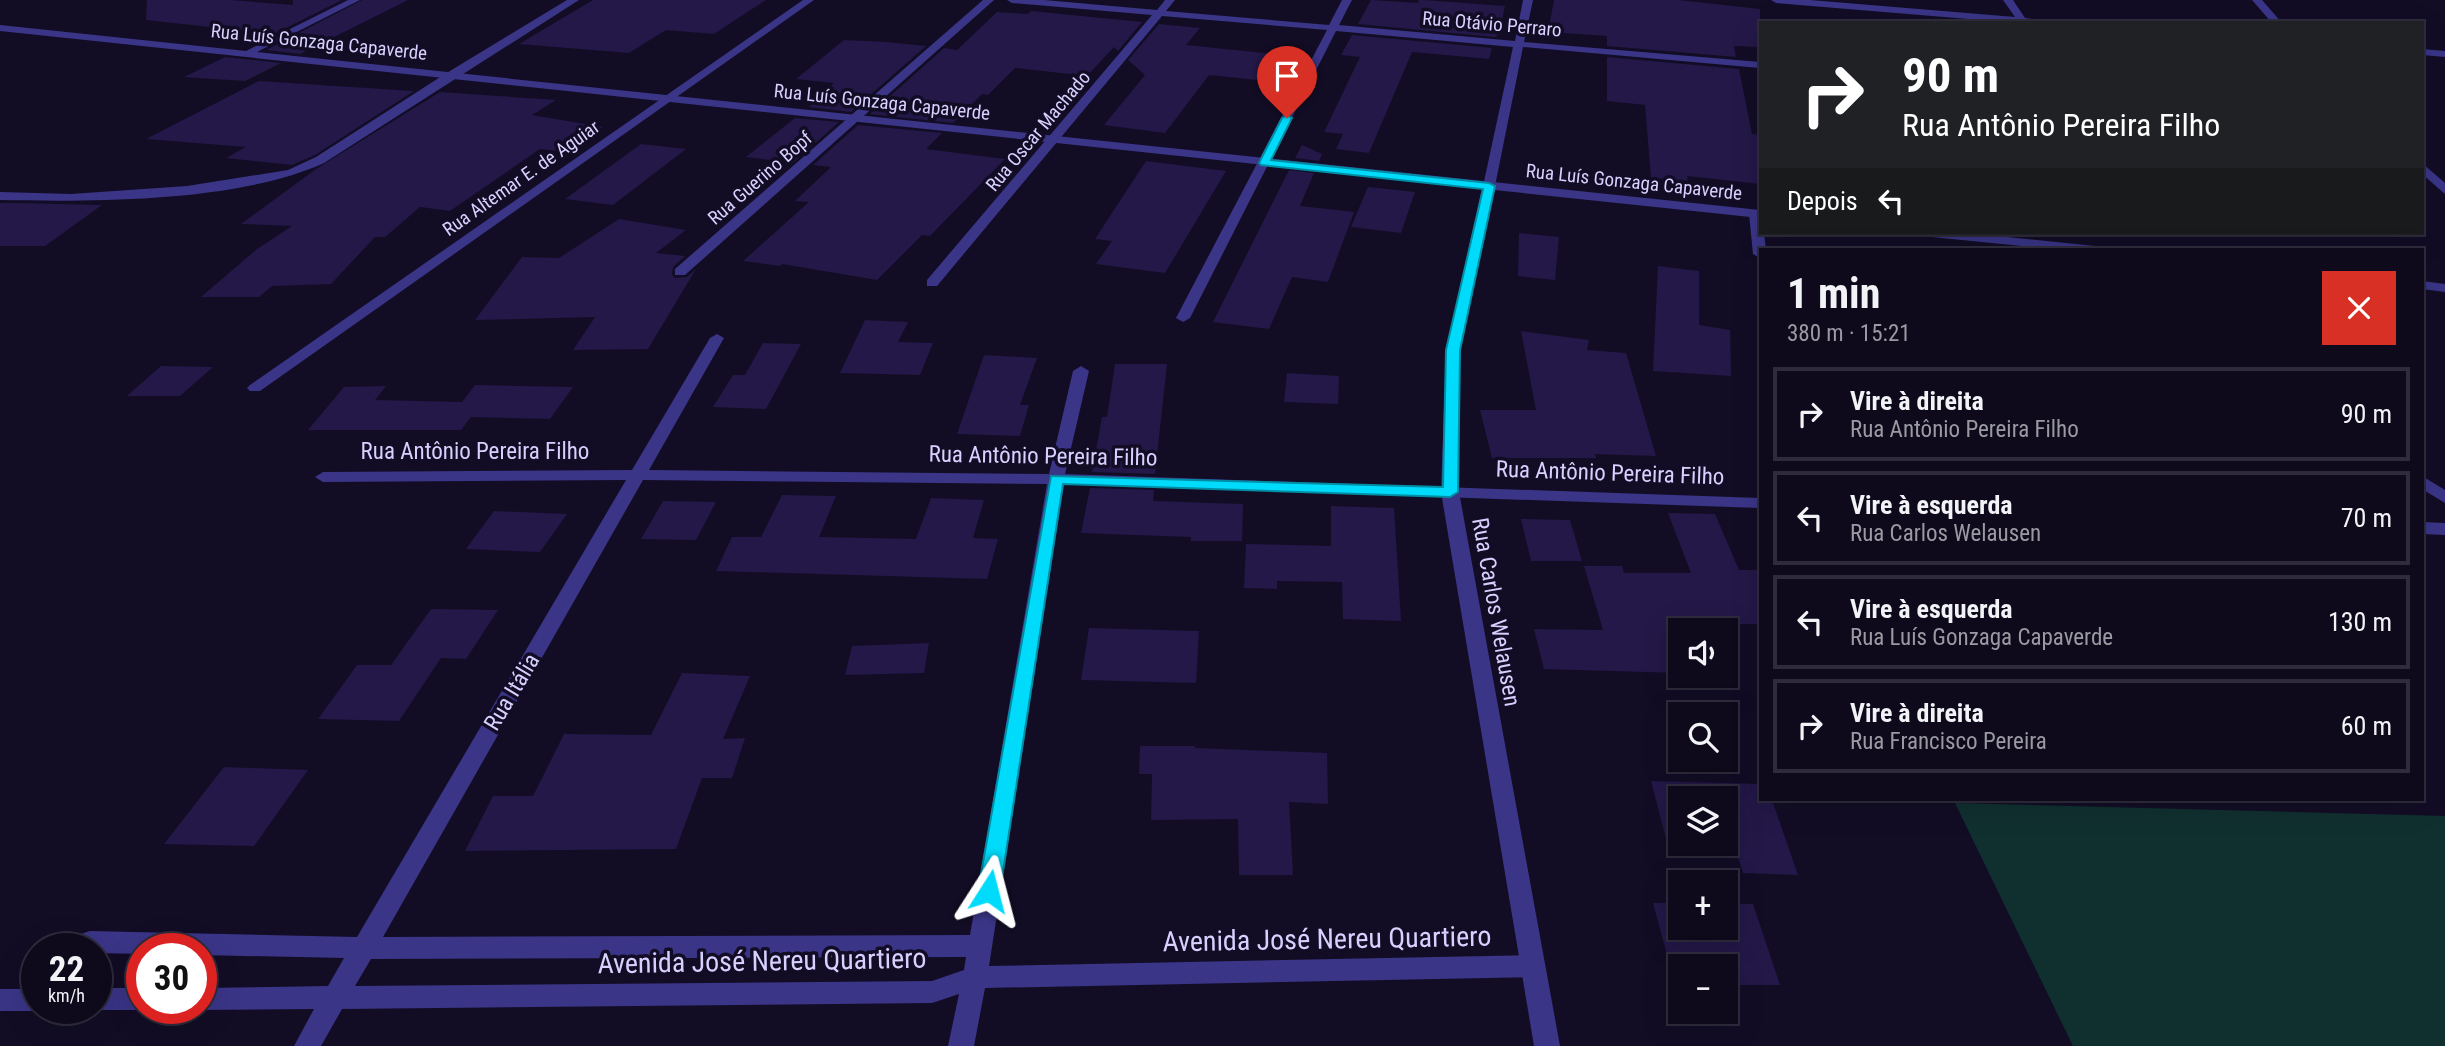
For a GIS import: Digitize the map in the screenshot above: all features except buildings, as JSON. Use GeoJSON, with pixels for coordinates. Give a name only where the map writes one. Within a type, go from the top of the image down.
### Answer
{"type":"FeatureCollection","features":[{"type":"Feature","properties":{"kind":"street"},"geometry":{"type":"LineString","coordinates":[[247,53],[355,0]]}},
{"type":"Feature","properties":{"kind":"street"},"geometry":{"type":"LineString","coordinates":[[0,196],[71,198],[187,190],[256,181],[292,173],[320,160],[449,76],[574,0]]}},
{"type":"Feature","properties":{"kind":"street","name":"Rua Altemar E. de Aguiar"},"geometry":{"type":"LineString","coordinates":[[255,388],[809,0]]}},
{"type":"Feature","properties":{"kind":"street","name":"Rua Guerino Bopf"},"geometry":{"type":"LineString","coordinates":[[680,272],[989,0]]}},
{"type":"Feature","properties":{"kind":"street","name":"Rua Otávio Perraro"},"geometry":{"type":"LineString","coordinates":[[1012,0],[1759,65]]}},
{"type":"Feature","properties":{"kind":"street","name":"Rua Oscar Machado"},"geometry":{"type":"LineString","coordinates":[[932,283],[1170,0]]}},
{"type":"Feature","properties":{"kind":"street"},"geometry":{"type":"LineString","coordinates":[[1183,318],[1347,0]]}},
{"type":"Feature","properties":{"kind":"street","name":"Rua Carlos Welausen"},"geometry":{"type":"LineString","coordinates":[[1528,0],[1521,44],[1453,350],[1450,492],[1547,1046]]}},
{"type":"Feature","properties":{"kind":"street"},"geometry":{"type":"LineString","coordinates":[[1776,0],[2033,21]]}},
{"type":"Feature","properties":{"kind":"street"},"geometry":{"type":"LineString","coordinates":[[2008,0],[2022,20]]}},
{"type":"Feature","properties":{"kind":"street"},"geometry":{"type":"LineString","coordinates":[[2257,0],[2275,21]]}},
{"type":"Feature","properties":{"kind":"street","name":"Rua Luís Gonzaga Capaverde"},"geometry":{"type":"LineString","coordinates":[[0,28],[1758,214]]}},
{"type":"Feature","properties":{"kind":"street"},"geometry":{"type":"LineString","coordinates":[[2424,52],[2445,54]]}},
{"type":"Feature","properties":{"kind":"street"},"geometry":{"type":"LineString","coordinates":[[2424,168],[2440,180],[2445,190]]}},
{"type":"Feature","properties":{"kind":"street"},"geometry":{"type":"LineString","coordinates":[[1758,214],[1759,234]]}},
{"type":"Feature","properties":{"kind":"street"},"geometry":{"type":"LineString","coordinates":[[1951,235],[2076,248]]}},
{"type":"Feature","properties":{"kind":"street"},"geometry":{"type":"LineString","coordinates":[[2424,285],[2445,288]]}},
{"type":"Feature","properties":{"kind":"street","name":"Rua Itália"},"geometry":{"type":"LineString","coordinates":[[307,1046],[717,338]]}},
{"type":"Feature","properties":{"kind":"street"},"geometry":{"type":"LineString","coordinates":[[961,1046],[975,978],[1056,480],[1081,371]]}},
{"type":"Feature","properties":{"kind":"street","name":"Rua Antônio Pereira Filho"},"geometry":{"type":"LineString","coordinates":[[323,477],[640,474],[1056,480],[1759,503]]}},
{"type":"Feature","properties":{"kind":"street"},"geometry":{"type":"LineString","coordinates":[[2424,482],[2445,498]]}},
{"type":"Feature","properties":{"kind":"street"},"geometry":{"type":"LineString","coordinates":[[2424,528],[2445,529]]}},
{"type":"Feature","properties":{"kind":"street","name":"Avenida José Nereu Quartiero"},"geometry":{"type":"LineString","coordinates":[[112,942],[363,948],[980,946]]}},
{"type":"Feature","properties":{"kind":"street","name":"Avenida José Nereu Quartiero"},"geometry":{"type":"LineString","coordinates":[[217,999],[932,992],[975,978],[1533,966]]}},
{"type":"Feature","properties":{"kind":"street"},"geometry":{"type":"LineString","coordinates":[[0,1000],[21,1000]]}},
{"type":"Feature","properties":{"kind":"green space"},"geometry":{"type":"Polygon","coordinates":[[[1955,803],[2445,816],[2445,1046],[2073,1046],[1955,803]]]}},
{"type":"Feature","properties":{"kind":"route"},"geometry":{"type":"LineString","coordinates":[[989,891],[1056,480],[1450,492],[1453,350],[1489,186],[1265,163],[1287,118]]}}]}
